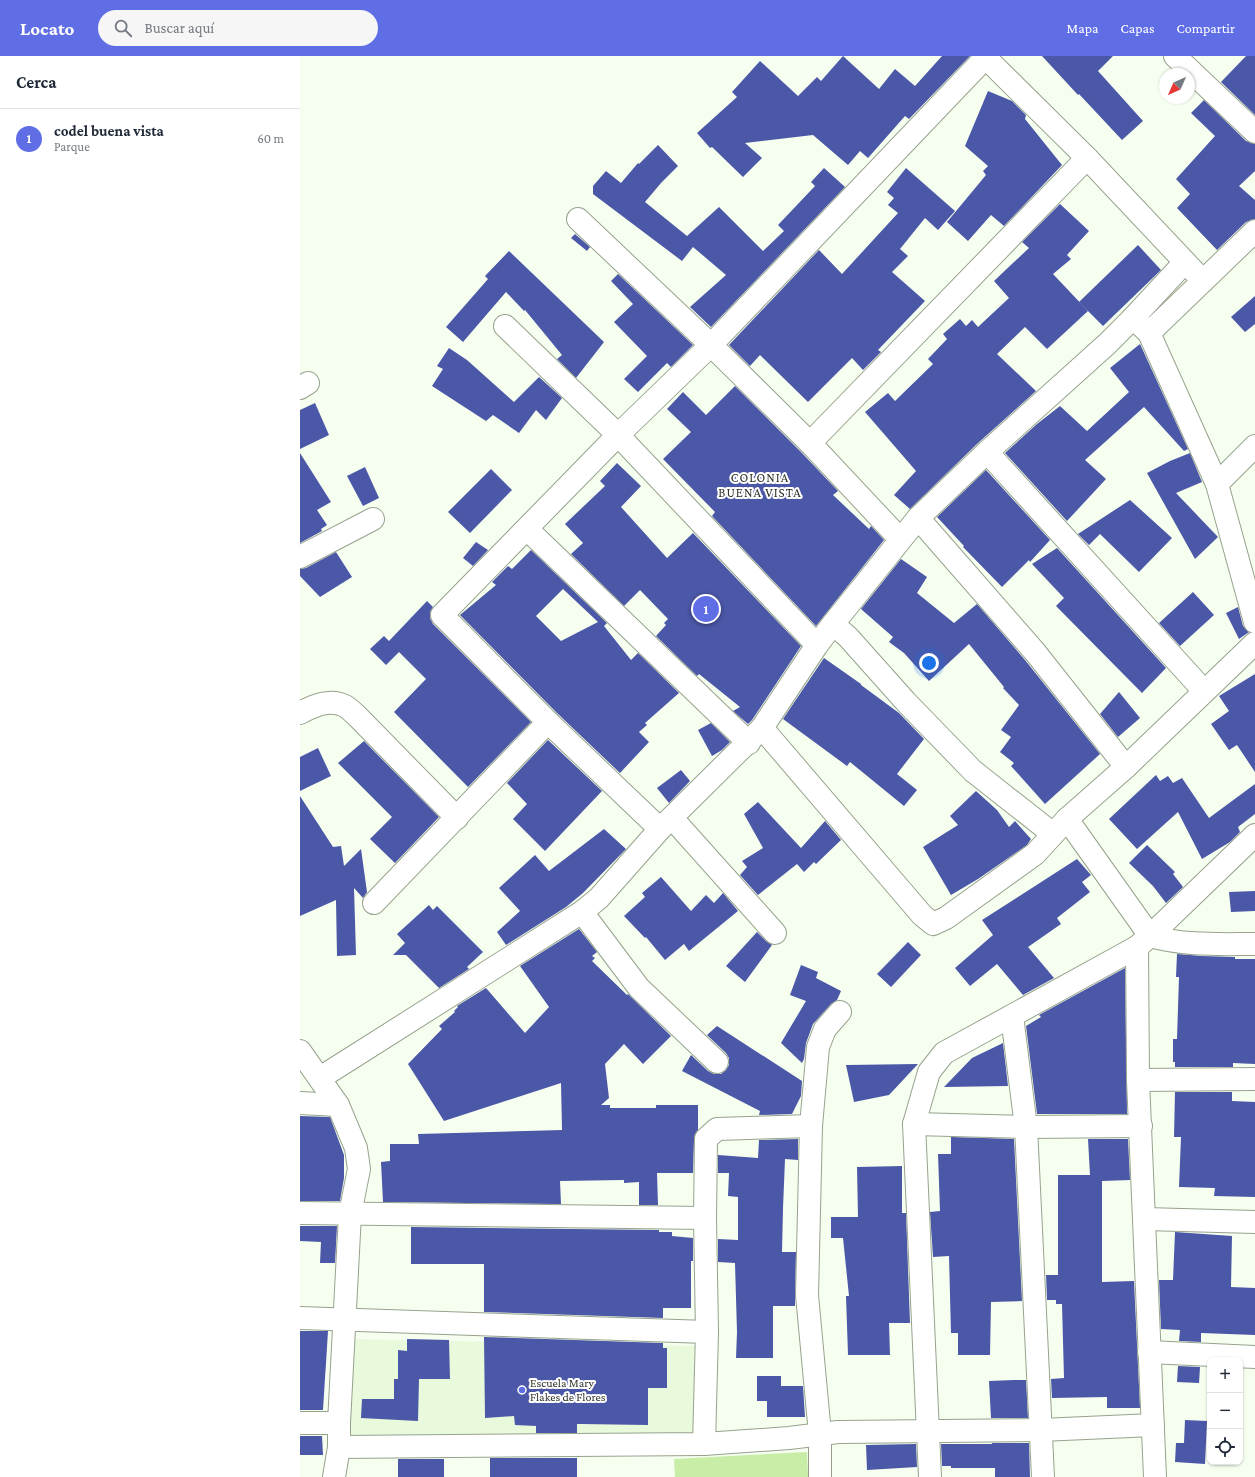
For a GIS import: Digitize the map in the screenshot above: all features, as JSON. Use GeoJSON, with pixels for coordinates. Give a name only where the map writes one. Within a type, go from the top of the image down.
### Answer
{"type":"FeatureCollection","features":[{"type":"Feature","properties":{"kind":"street"},"geometry":{"type":"LineString","coordinates":[[1176,56],[1255,132]]}},
{"type":"Feature","properties":{"kind":"street"},"geometry":{"type":"LineString","coordinates":[[775,933],[666,823],[548,722],[442,615],[618,435],[711,345],[987,57],[1087,158],[1203,281]]}},
{"type":"Feature","properties":{"kind":"street"},"geometry":{"type":"LineString","coordinates":[[810,443],[1087,158]]}},
{"type":"Feature","properties":{"kind":"street"},"geometry":{"type":"LineString","coordinates":[[578,219],[711,345],[810,443],[900,539]]}},
{"type":"Feature","properties":{"kind":"street"},"geometry":{"type":"LineString","coordinates":[[1149,333],[1255,231]]}},
{"type":"Feature","properties":{"kind":"street"},"geometry":{"type":"LineString","coordinates":[[320,1078],[582,912],[599,898],[666,823],[756,736],[817,645],[918,518],[987,452],[1107,344],[1134,318],[1185,262]]}},
{"type":"Feature","properties":{"kind":"street"},"geometry":{"type":"LineString","coordinates":[[1134,318],[1149,333],[1217,484],[1255,622]]}},
{"type":"Feature","properties":{"kind":"street"},"geometry":{"type":"LineString","coordinates":[[506,326],[618,435],[817,645]]}},
{"type":"Feature","properties":{"kind":"street"},"geometry":{"type":"LineString","coordinates":[[1217,484],[1255,446]]}},
{"type":"Feature","properties":{"kind":"street"},"geometry":{"type":"LineString","coordinates":[[987,452],[1204,691]]}},
{"type":"Feature","properties":{"kind":"street"},"geometry":{"type":"LineString","coordinates":[[918,518],[1035,652],[1126,766]]}},
{"type":"Feature","properties":{"kind":"street"},"geometry":{"type":"LineString","coordinates":[[300,557],[373,519]]}},
{"type":"Feature","properties":{"kind":"street"},"geometry":{"type":"LineString","coordinates":[[527,529],[756,736],[922,915],[933,924],[946,918],[1035,854],[1060,827],[1255,643]]}},
{"type":"Feature","properties":{"kind":"street"},"geometry":{"type":"LineString","coordinates":[[833,624],[848,637],[906,702],[973,771],[1060,827],[1144,942],[1138,1080],[1155,1477]]}},
{"type":"Feature","properties":{"kind":"street"},"geometry":{"type":"LineString","coordinates":[[300,713],[316,705],[335,703],[345,706],[359,718],[457,818]]}},
{"type":"Feature","properties":{"kind":"street"},"geometry":{"type":"LineString","coordinates":[[374,903],[548,722]]}},
{"type":"Feature","properties":{"kind":"street"},"geometry":{"type":"LineString","coordinates":[[930,1477],[914,1124],[929,1072],[944,1053],[1144,942],[1255,835]]}},
{"type":"Feature","properties":{"kind":"street"},"geometry":{"type":"LineString","coordinates":[[582,912],[639,988],[717,1062]]}},
{"type":"Feature","properties":{"kind":"street"},"geometry":{"type":"LineString","coordinates":[[1144,942],[1170,942],[1184,944],[1255,944]]}},
{"type":"Feature","properties":{"kind":"street"},"geometry":{"type":"LineString","coordinates":[[820,1477],[820,1434],[807,1294],[811,1126],[818,1047],[825,1029],[840,1012]]}},
{"type":"Feature","properties":{"kind":"street"},"geometry":{"type":"LineString","coordinates":[[1012,1016],[1026,1127],[1042,1477]]}},
{"type":"Feature","properties":{"kind":"street"},"geometry":{"type":"LineString","coordinates":[[300,1051],[338,1105],[356,1148],[359,1169],[350,1214],[339,1447],[334,1477]]}},
{"type":"Feature","properties":{"kind":"street"},"geometry":{"type":"LineString","coordinates":[[1138,1080],[1255,1079]]}},
{"type":"Feature","properties":{"kind":"street"},"geometry":{"type":"LineString","coordinates":[[300,1104],[338,1105]]}},
{"type":"Feature","properties":{"kind":"street"},"geometry":{"type":"LineString","coordinates":[[914,1124],[1026,1127],[1141,1126]]}},
{"type":"Feature","properties":{"kind":"street"},"geometry":{"type":"LineString","coordinates":[[704,1444],[707,1332],[705,1218],[706,1139],[717,1129],[811,1126]]}},
{"type":"Feature","properties":{"kind":"street"},"geometry":{"type":"LineString","coordinates":[[300,1213],[705,1218]]}},
{"type":"Feature","properties":{"kind":"street"},"geometry":{"type":"LineString","coordinates":[[1145,1219],[1255,1222]]}},
{"type":"Feature","properties":{"kind":"street"},"geometry":{"type":"LineString","coordinates":[[300,1318],[707,1332]]}},
{"type":"Feature","properties":{"kind":"street"},"geometry":{"type":"LineString","coordinates":[[1149,1352],[1255,1357]]}},
{"type":"Feature","properties":{"kind":"street"},"geometry":{"type":"LineString","coordinates":[[300,1423],[339,1423]]}},
{"type":"Feature","properties":{"kind":"street"},"geometry":{"type":"LineString","coordinates":[[339,1447],[704,1444],[789,1438],[838,1432],[1041,1430],[1153,1425]]}},
{"type":"Feature","properties":{"kind":"shaded area","name":"Escuela Mary Flakes de Flores"},"geometry":{"type":"Polygon","coordinates":[[[351,1339],[696,1346],[695,1436],[348,1435],[351,1339]]]}},
{"type":"Feature","properties":{"kind":"green space"},"geometry":{"type":"Polygon","coordinates":[[[807,1452],[808,1477],[675,1477],[674,1459],[807,1452]]]}},
{"type":"Feature","properties":{"kind":"building"},"geometry":{"type":"Polygon","coordinates":[[[843,56],[879,89],[895,69],[915,86],[942,56],[970,56],[909,119],[905,116],[868,158],[860,151],[848,165],[813,135],[745,143],[762,158],[743,177],[712,147],[710,148],[697,133],[737,97],[732,92],[760,61],[798,96],[817,77],[821,81],[843,56]]]}},
{"type":"Feature","properties":{"kind":"building"},"geometry":{"type":"Polygon","coordinates":[[[1042,56],[1113,56],[1098,71],[1143,121],[1122,140],[1042,56]]]}},
{"type":"Feature","properties":{"kind":"building"},"geometry":{"type":"Polygon","coordinates":[[[1246,56],[1255,56],[1255,115],[1221,82],[1246,56]]]}},
{"type":"Feature","properties":{"kind":"building"},"geometry":{"type":"Polygon","coordinates":[[[988,91],[1012,101],[1026,115],[1025,119],[1062,165],[1004,226],[991,215],[968,241],[947,222],[986,175],[983,171],[988,166],[965,146],[988,91]]]}},
{"type":"Feature","properties":{"kind":"building"},"geometry":{"type":"Polygon","coordinates":[[[1204,100],[1246,141],[1255,144],[1255,171],[1239,186],[1255,200],[1255,219],[1246,222],[1217,250],[1177,208],[1190,194],[1176,179],[1215,136],[1191,113],[1204,100]]]}},
{"type":"Feature","properties":{"kind":"building"},"geometry":{"type":"Polygon","coordinates":[[[658,145],[678,166],[645,202],[687,236],[719,207],[763,251],[784,231],[778,225],[815,186],[811,182],[824,168],[845,187],[711,327],[690,307],[726,275],[693,247],[682,261],[593,194],[593,186],[606,171],[621,183],[638,163],[639,164],[658,145]]]}},
{"type":"Feature","properties":{"kind":"building"},"geometry":{"type":"Polygon","coordinates":[[[906,168],[955,211],[938,230],[925,218],[900,249],[908,256],[892,272],[925,301],[878,350],[881,352],[863,370],[852,358],[808,402],[760,355],[750,366],[729,345],[819,250],[842,274],[898,213],[888,205],[894,198],[887,192],[906,168]]]}},
{"type":"Feature","properties":{"kind":"building"},"geometry":{"type":"Polygon","coordinates":[[[1060,204],[1089,231],[1067,255],[1071,259],[1053,274],[1088,311],[1047,349],[1025,327],[997,354],[1036,391],[978,443],[910,509],[894,495],[916,471],[865,412],[888,393],[895,401],[933,364],[928,359],[947,339],[943,334],[960,319],[966,326],[972,320],[978,327],[1009,298],[994,281],[1029,248],[1022,242],[1060,204]]]}},
{"type":"Feature","properties":{"kind":"building"},"geometry":{"type":"Polygon","coordinates":[[[575,234],[590,247],[587,251],[571,238],[575,234]]]}},
{"type":"Feature","properties":{"kind":"building"},"geometry":{"type":"Polygon","coordinates":[[[1138,245],[1161,270],[1103,326],[1079,302],[1138,245]]]}},
{"type":"Feature","properties":{"kind":"building"},"geometry":{"type":"Polygon","coordinates":[[[509,251],[604,342],[576,378],[557,359],[562,355],[525,310],[524,311],[506,292],[463,342],[446,327],[488,279],[485,276],[509,251]]]}},
{"type":"Feature","properties":{"kind":"building"},"geometry":{"type":"Polygon","coordinates":[[[618,274],[693,345],[671,367],[667,363],[638,392],[624,379],[647,356],[614,322],[633,304],[611,281],[618,274]]]}},
{"type":"Feature","properties":{"kind":"building"},"geometry":{"type":"Polygon","coordinates":[[[1255,296],[1255,324],[1245,332],[1231,317],[1255,296]]]}},
{"type":"Feature","properties":{"kind":"building"},"geometry":{"type":"Polygon","coordinates":[[[1140,344],[1188,449],[1184,451],[1144,407],[1085,460],[1106,479],[1067,521],[1005,453],[1037,424],[1060,406],[1087,431],[1129,392],[1110,368],[1140,344]]]}},
{"type":"Feature","properties":{"kind":"building"},"geometry":{"type":"Polygon","coordinates":[[[449,348],[467,360],[514,402],[539,377],[562,398],[546,420],[536,410],[519,433],[493,415],[486,421],[432,386],[443,369],[437,366],[449,348]]]}},
{"type":"Feature","properties":{"kind":"building"},"geometry":{"type":"Polygon","coordinates":[[[735,386],[838,491],[833,495],[869,529],[871,526],[884,540],[816,626],[712,516],[715,512],[663,459],[691,432],[667,409],[683,392],[706,415],[735,386]]]}},
{"type":"Feature","properties":{"kind":"building"},"geometry":{"type":"Polygon","coordinates":[[[315,403],[329,435],[300,449],[300,410],[315,403]]]}},
{"type":"Feature","properties":{"kind":"building"},"geometry":{"type":"Polygon","coordinates":[[[300,453],[331,502],[317,510],[327,525],[321,529],[322,531],[300,543],[300,453]]]}},
{"type":"Feature","properties":{"kind":"building"},"geometry":{"type":"Polygon","coordinates":[[[1190,453],[1202,482],[1176,493],[1218,537],[1195,559],[1147,473],[1190,453]]]}},
{"type":"Feature","properties":{"kind":"building"},"geometry":{"type":"Polygon","coordinates":[[[617,463],[641,486],[621,507],[667,558],[693,533],[801,646],[748,724],[733,711],[740,707],[699,674],[697,676],[656,636],[666,625],[664,623],[668,619],[640,590],[624,606],[571,554],[583,543],[565,524],[605,486],[600,481],[617,463]]]}},
{"type":"Feature","properties":{"kind":"building"},"geometry":{"type":"Polygon","coordinates":[[[365,467],[379,498],[363,506],[347,476],[365,467]]]}},
{"type":"Feature","properties":{"kind":"building"},"geometry":{"type":"Polygon","coordinates":[[[491,469],[512,490],[470,533],[448,512],[491,469]]]}},
{"type":"Feature","properties":{"kind":"building"},"geometry":{"type":"Polygon","coordinates":[[[986,470],[1050,540],[1030,562],[1029,560],[1002,587],[963,547],[964,546],[937,517],[986,470]]]}},
{"type":"Feature","properties":{"kind":"building"},"geometry":{"type":"Polygon","coordinates":[[[1130,500],[1172,538],[1139,572],[1100,534],[1089,545],[1078,534],[1130,500]]]}},
{"type":"Feature","properties":{"kind":"building"},"geometry":{"type":"Polygon","coordinates":[[[476,542],[488,550],[473,566],[463,558],[476,542]]]}},
{"type":"Feature","properties":{"kind":"building"},"geometry":{"type":"Polygon","coordinates":[[[1057,548],[1166,668],[1142,693],[1056,606],[1064,598],[1032,564],[1057,548]]]}},
{"type":"Feature","properties":{"kind":"building"},"geometry":{"type":"Polygon","coordinates":[[[531,550],[607,623],[604,626],[631,660],[638,653],[679,693],[645,723],[647,725],[639,732],[649,742],[620,773],[557,713],[460,615],[496,585],[492,582],[508,566],[512,569],[531,550]],[[563,589],[536,616],[561,641],[598,622],[563,589]]]}},
{"type":"Feature","properties":{"kind":"building"},"geometry":{"type":"Polygon","coordinates":[[[336,552],[352,577],[320,597],[300,576],[300,569],[306,568],[336,552]]]}},
{"type":"Feature","properties":{"kind":"building"},"geometry":{"type":"Polygon","coordinates":[[[901,559],[927,577],[917,593],[954,623],[977,604],[1025,660],[1100,754],[1045,804],[1011,766],[1014,763],[1000,752],[1011,737],[1001,730],[1019,705],[1003,688],[1004,687],[969,644],[929,681],[904,653],[889,642],[893,637],[861,609],[901,559]]]}},
{"type":"Feature","properties":{"kind":"building"},"geometry":{"type":"Polygon","coordinates":[[[1193,592],[1214,615],[1180,646],[1159,623],[1193,592]]]}},
{"type":"Feature","properties":{"kind":"building"},"geometry":{"type":"Polygon","coordinates":[[[427,601],[433,607],[430,612],[430,618],[433,624],[531,722],[468,787],[394,712],[426,679],[399,652],[386,665],[370,649],[384,636],[389,641],[427,601]]]}},
{"type":"Feature","properties":{"kind":"building"},"geometry":{"type":"Polygon","coordinates":[[[1238,607],[1243,626],[1249,632],[1239,639],[1226,613],[1238,607]]]}},
{"type":"Feature","properties":{"kind":"building"},"geometry":{"type":"Polygon","coordinates":[[[824,658],[899,713],[924,739],[897,774],[917,790],[904,806],[850,762],[847,766],[783,719],[824,658]]]}},
{"type":"Feature","properties":{"kind":"building"},"geometry":{"type":"Polygon","coordinates":[[[1255,674],[1255,772],[1237,745],[1229,750],[1211,724],[1229,711],[1219,696],[1255,674]]]}},
{"type":"Feature","properties":{"kind":"building"},"geometry":{"type":"Polygon","coordinates":[[[1119,692],[1140,718],[1118,737],[1100,714],[1119,692]]]}},
{"type":"Feature","properties":{"kind":"building"},"geometry":{"type":"Polygon","coordinates":[[[711,723],[730,742],[722,750],[712,756],[698,730],[711,723]]]}},
{"type":"Feature","properties":{"kind":"building"},"geometry":{"type":"Polygon","coordinates":[[[548,740],[602,791],[545,851],[513,819],[527,804],[507,783],[548,740]]]}},
{"type":"Feature","properties":{"kind":"building"},"geometry":{"type":"Polygon","coordinates":[[[364,741],[439,817],[395,863],[370,839],[392,817],[338,763],[364,741]]]}},
{"type":"Feature","properties":{"kind":"building"},"geometry":{"type":"Polygon","coordinates":[[[318,748],[331,776],[300,791],[300,757],[318,748]]]}},
{"type":"Feature","properties":{"kind":"building"},"geometry":{"type":"Polygon","coordinates":[[[681,770],[690,781],[669,803],[657,788],[681,770]]]}},
{"type":"Feature","properties":{"kind":"building"},"geometry":{"type":"Polygon","coordinates":[[[1156,775],[1160,781],[1168,776],[1173,783],[1182,778],[1209,818],[1255,784],[1255,814],[1238,827],[1240,832],[1230,842],[1202,859],[1178,812],[1137,849],[1109,819],[1156,775]]]}},
{"type":"Feature","properties":{"kind":"building"},"geometry":{"type":"Polygon","coordinates":[[[976,791],[997,810],[1009,827],[1015,821],[1031,839],[1027,845],[978,879],[951,895],[923,847],[958,825],[950,816],[976,791]]]}},
{"type":"Feature","properties":{"kind":"building"},"geometry":{"type":"Polygon","coordinates":[[[300,796],[333,847],[341,846],[344,866],[361,849],[367,892],[363,898],[354,888],[356,955],[337,956],[336,900],[300,916],[300,796]]]}},
{"type":"Feature","properties":{"kind":"building"},"geometry":{"type":"Polygon","coordinates":[[[758,802],[801,848],[825,821],[841,840],[816,864],[814,862],[804,872],[797,864],[758,895],[740,875],[747,867],[742,861],[763,848],[744,814],[758,802]]]}},
{"type":"Feature","properties":{"kind":"building"},"geometry":{"type":"Polygon","coordinates":[[[604,829],[626,849],[583,893],[566,907],[506,945],[497,932],[520,911],[499,888],[535,855],[549,871],[604,829]]]}},
{"type":"Feature","properties":{"kind":"building"},"geometry":{"type":"Polygon","coordinates":[[[1147,845],[1175,872],[1173,874],[1183,887],[1166,903],[1153,886],[1129,863],[1147,845]]]}},
{"type":"Feature","properties":{"kind":"building"},"geometry":{"type":"Polygon","coordinates":[[[1077,859],[1091,875],[1082,882],[1090,892],[1057,918],[1061,924],[1028,947],[1054,978],[1023,995],[997,964],[970,986],[955,968],[993,935],[982,920],[1077,859]]]}},
{"type":"Feature","properties":{"kind":"building"},"geometry":{"type":"Polygon","coordinates":[[[661,877],[691,911],[706,895],[714,903],[723,893],[738,911],[689,951],[684,944],[665,960],[646,937],[645,938],[624,916],[645,897],[642,893],[661,877]]]}},
{"type":"Feature","properties":{"kind":"building"},"geometry":{"type":"Polygon","coordinates":[[[1255,891],[1255,911],[1231,912],[1229,892],[1255,891]]]}},
{"type":"Feature","properties":{"kind":"building"},"geometry":{"type":"Polygon","coordinates":[[[429,905],[433,910],[437,906],[483,952],[467,967],[469,969],[439,988],[406,955],[393,955],[405,943],[397,934],[429,905]]]}},
{"type":"Feature","properties":{"kind":"building"},"geometry":{"type":"Polygon","coordinates":[[[579,929],[597,952],[592,956],[595,958],[592,961],[671,1036],[643,1064],[624,1044],[605,1064],[609,1098],[601,1105],[610,1105],[610,1108],[656,1108],[656,1105],[698,1105],[698,1130],[694,1139],[693,1173],[657,1173],[658,1205],[639,1205],[639,1182],[624,1183],[624,1180],[560,1181],[561,1204],[383,1202],[381,1162],[390,1161],[390,1144],[419,1144],[418,1134],[562,1130],[561,1083],[444,1121],[408,1064],[442,1029],[439,1026],[455,1012],[454,1011],[458,1007],[457,1006],[486,988],[525,1033],[549,1007],[520,966],[579,929]]]}},
{"type":"Feature","properties":{"kind":"building"},"geometry":{"type":"Polygon","coordinates":[[[757,932],[772,945],[745,982],[726,966],[757,932]]]}},
{"type":"Feature","properties":{"kind":"building"},"geometry":{"type":"Polygon","coordinates":[[[908,942],[921,955],[891,987],[877,974],[908,942]]]}},
{"type":"Feature","properties":{"kind":"building"},"geometry":{"type":"Polygon","coordinates":[[[1177,954],[1235,957],[1235,959],[1255,959],[1255,1064],[1233,1063],[1233,1067],[1175,1067],[1175,1062],[1173,1062],[1173,1039],[1177,1039],[1179,977],[1176,977],[1177,954]]]}},
{"type":"Feature","properties":{"kind":"building"},"geometry":{"type":"Polygon","coordinates":[[[801,965],[818,972],[816,978],[841,991],[837,1000],[831,1004],[813,1024],[806,1043],[802,1063],[781,1043],[806,1001],[790,995],[801,965]]]}},
{"type":"Feature","properties":{"kind":"building"},"geometry":{"type":"Polygon","coordinates":[[[1125,968],[1127,1114],[1037,1114],[1026,1026],[1041,1017],[1039,1015],[1125,968]]]}},
{"type":"Feature","properties":{"kind":"building"},"geometry":{"type":"Polygon","coordinates":[[[717,1026],[802,1081],[801,1096],[792,1114],[759,1115],[760,1111],[682,1071],[691,1055],[708,1071],[714,1074],[721,1074],[726,1070],[729,1065],[729,1058],[726,1053],[707,1035],[717,1026]]]}},
{"type":"Feature","properties":{"kind":"building"},"geometry":{"type":"Polygon","coordinates":[[[1003,1043],[1008,1086],[944,1087],[972,1058],[1003,1043]]]}},
{"type":"Feature","properties":{"kind":"building"},"geometry":{"type":"Polygon","coordinates":[[[918,1064],[889,1095],[854,1102],[846,1065],[918,1064]]]}},
{"type":"Feature","properties":{"kind":"building"},"geometry":{"type":"Polygon","coordinates":[[[1175,1092],[1232,1092],[1232,1101],[1255,1102],[1255,1197],[1214,1196],[1215,1188],[1179,1187],[1181,1137],[1174,1137],[1175,1092]]]}},
{"type":"Feature","properties":{"kind":"building"},"geometry":{"type":"Polygon","coordinates":[[[300,1116],[330,1117],[344,1155],[344,1178],[340,1201],[300,1201],[300,1116]]]}},
{"type":"Feature","properties":{"kind":"building"},"geometry":{"type":"Polygon","coordinates":[[[951,1137],[1014,1139],[1022,1301],[991,1302],[990,1355],[958,1355],[958,1333],[951,1333],[949,1256],[933,1257],[930,1212],[940,1211],[938,1154],[951,1154],[951,1137]]]}},
{"type":"Feature","properties":{"kind":"building"},"geometry":{"type":"Polygon","coordinates":[[[798,1139],[798,1160],[785,1159],[782,1252],[796,1252],[795,1306],[773,1306],[773,1358],[736,1358],[737,1332],[735,1263],[718,1262],[718,1239],[738,1240],[738,1197],[728,1196],[729,1173],[718,1173],[718,1155],[758,1158],[759,1140],[798,1139]]]}},
{"type":"Feature","properties":{"kind":"building"},"geometry":{"type":"Polygon","coordinates":[[[1088,1139],[1128,1139],[1130,1180],[1102,1181],[1102,1282],[1134,1281],[1140,1408],[1107,1408],[1107,1397],[1052,1398],[1051,1379],[1064,1378],[1062,1304],[1056,1304],[1056,1300],[1047,1300],[1046,1275],[1058,1275],[1058,1175],[1090,1175],[1088,1139]]]}},
{"type":"Feature","properties":{"kind":"building"},"geometry":{"type":"Polygon","coordinates":[[[902,1166],[902,1213],[906,1213],[910,1323],[889,1323],[890,1355],[848,1355],[846,1296],[849,1296],[843,1238],[831,1238],[831,1217],[858,1217],[857,1167],[902,1166]]]}},
{"type":"Feature","properties":{"kind":"building"},"geometry":{"type":"Polygon","coordinates":[[[300,1226],[337,1226],[335,1263],[320,1263],[321,1242],[300,1241],[300,1226]]]}},
{"type":"Feature","properties":{"kind":"building"},"geometry":{"type":"Polygon","coordinates":[[[411,1227],[659,1230],[659,1232],[672,1232],[672,1236],[693,1238],[693,1261],[691,1261],[691,1308],[663,1308],[663,1318],[484,1312],[484,1264],[411,1264],[411,1227]]]}},
{"type":"Feature","properties":{"kind":"building"},"geometry":{"type":"Polygon","coordinates":[[[1175,1232],[1232,1236],[1231,1287],[1255,1288],[1255,1335],[1201,1333],[1201,1342],[1179,1341],[1180,1330],[1161,1329],[1159,1280],[1173,1280],[1175,1232]]]}},
{"type":"Feature","properties":{"kind":"building"},"geometry":{"type":"Polygon","coordinates":[[[300,1331],[328,1331],[323,1410],[300,1410],[300,1331]]]}},
{"type":"Feature","properties":{"kind":"building"},"geometry":{"type":"Polygon","coordinates":[[[484,1337],[663,1343],[663,1348],[667,1348],[667,1388],[648,1388],[648,1425],[577,1424],[577,1433],[536,1433],[536,1426],[515,1425],[514,1416],[485,1418],[484,1337]]]}},
{"type":"Feature","properties":{"kind":"building"},"geometry":{"type":"Polygon","coordinates":[[[407,1339],[449,1340],[450,1379],[419,1379],[418,1421],[361,1418],[362,1399],[394,1399],[394,1379],[398,1379],[398,1350],[407,1351],[407,1339]]]}},
{"type":"Feature","properties":{"kind":"building"},"geometry":{"type":"Polygon","coordinates":[[[1178,1366],[1200,1367],[1199,1383],[1177,1382],[1178,1366]]]}},
{"type":"Feature","properties":{"kind":"building"},"geometry":{"type":"Polygon","coordinates":[[[757,1376],[781,1376],[781,1386],[803,1386],[805,1417],[767,1417],[767,1401],[757,1401],[757,1376]]]}},
{"type":"Feature","properties":{"kind":"building"},"geometry":{"type":"Polygon","coordinates":[[[1026,1380],[1028,1418],[991,1418],[989,1381],[1026,1380]]]}},
{"type":"Feature","properties":{"kind":"building"},"geometry":{"type":"Polygon","coordinates":[[[1185,1420],[1207,1421],[1205,1464],[1175,1462],[1176,1443],[1184,1443],[1185,1420]]]}},
{"type":"Feature","properties":{"kind":"building"},"geometry":{"type":"Polygon","coordinates":[[[300,1436],[322,1436],[323,1455],[300,1455],[300,1436]]]}},
{"type":"Feature","properties":{"kind":"building"},"geometry":{"type":"Polygon","coordinates":[[[1029,1443],[1030,1477],[995,1477],[995,1468],[951,1468],[951,1466],[942,1466],[941,1444],[1029,1443]]]}},
{"type":"Feature","properties":{"kind":"building"},"geometry":{"type":"Polygon","coordinates":[[[916,1444],[917,1467],[867,1470],[866,1445],[916,1444]]]}},
{"type":"Feature","properties":{"kind":"building"},"geometry":{"type":"Polygon","coordinates":[[[490,1458],[577,1458],[577,1477],[490,1477],[490,1458]]]}},
{"type":"Feature","properties":{"kind":"building"},"geometry":{"type":"Polygon","coordinates":[[[398,1459],[444,1459],[444,1477],[398,1477],[398,1459]]]}},
{"type":"Feature","properties":{"kind":"place","name":"codel buena vista"},"geometry":{"type":"Point","coordinates":[706,609]}},
{"type":"Feature","properties":{"kind":"place","name":"Escuela Mary Flakes de Flores"},"geometry":{"type":"Point","coordinates":[522,1390]}},
{"type":"Feature","properties":{"kind":"district","name":"COLONIA BUENA VISTA"},"geometry":{"type":"Point","coordinates":[760,484]}}]}
